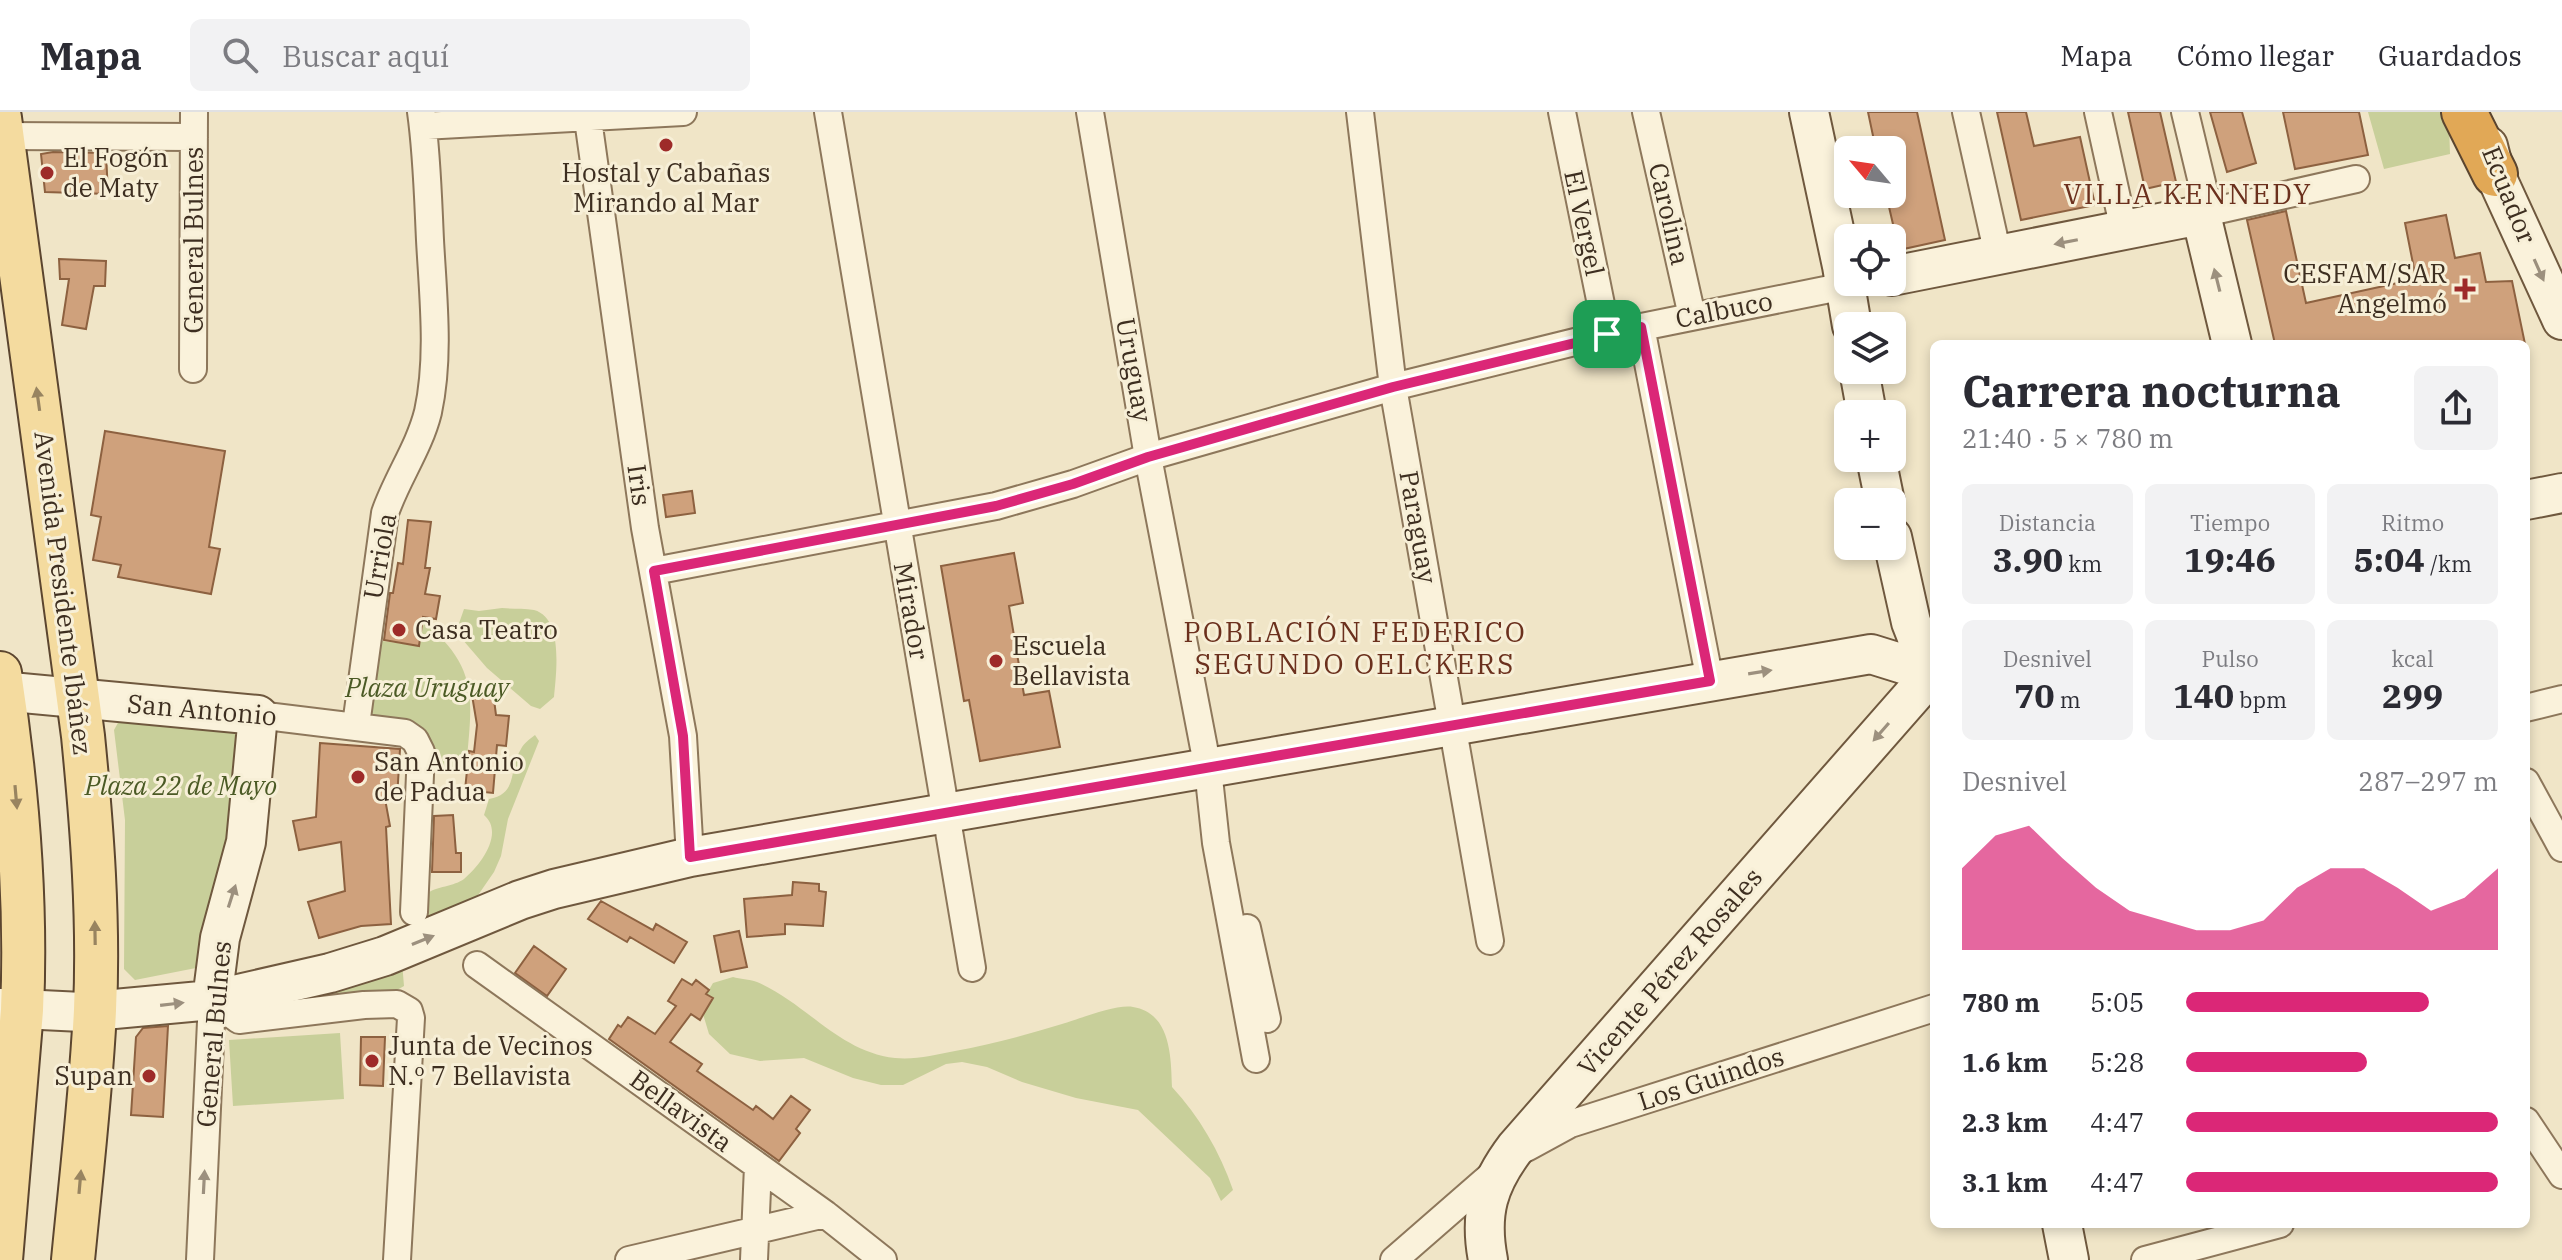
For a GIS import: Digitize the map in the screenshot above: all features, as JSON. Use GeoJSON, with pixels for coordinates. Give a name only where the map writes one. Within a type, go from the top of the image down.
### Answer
{"type":"FeatureCollection","features":[{"type":"Feature","properties":{"kind":"highway"},"geometry":{"type":"LineString","coordinates":[[2464,112],[2495,174]]}},
{"type":"Feature","properties":{"kind":"main road"},"geometry":{"type":"LineString","coordinates":[[1809,112],[1838,224]]}},
{"type":"Feature","properties":{"kind":"main road","name":"Ecuador"},"geometry":{"type":"LineString","coordinates":[[2480,112],[2495,174],[2562,320]]}},
{"type":"Feature","properties":{"kind":"main road","name":"Avenida Presidente Ibáñez"},"geometry":{"type":"LineString","coordinates":[[1,127],[92,825],[95,1011],[73,1260]]}},
{"type":"Feature","properties":{"kind":"main road"},"geometry":{"type":"LineString","coordinates":[[1906,273],[2204,215],[2203,223],[2231,340]]}},
{"type":"Feature","properties":{"kind":"main road"},"geometry":{"type":"LineString","coordinates":[[2530,499],[2562,493]]}},
{"type":"Feature","properties":{"kind":"main road"},"geometry":{"type":"LineString","coordinates":[[1897,560],[1911,622],[1930,668]]}},
{"type":"Feature","properties":{"kind":"main road"},"geometry":{"type":"LineString","coordinates":[[11,1009],[95,1011],[212,1000],[330,973],[372,960],[554,889],[690,857],[1871,654],[1930,674]]}},
{"type":"Feature","properties":{"kind":"main road","name":"Vicente Pérez Rosales"},"geometry":{"type":"LineString","coordinates":[[1499,1169],[1930,678]]}},
{"type":"Feature","properties":{"kind":"main road"},"geometry":{"type":"LineString","coordinates":[[1,685],[11,741],[23,928],[11,1009],[1,1260]]}},
{"type":"Feature","properties":{"kind":"main road","name":"San Antonio"},"geometry":{"type":"LineString","coordinates":[[1,685],[77,698],[258,715]]}},
{"type":"Feature","properties":{"kind":"main road","name":"General Bulnes"},"geometry":{"type":"LineString","coordinates":[[212,1000],[220,938],[246,842],[258,715]]}},
{"type":"Feature","properties":{"kind":"main road"},"geometry":{"type":"LineString","coordinates":[[1488,1260],[1484,1222],[1499,1169]]}},
{"type":"Feature","properties":{"kind":"main road"},"geometry":{"type":"LineString","coordinates":[[2063,1228],[2069,1260]]}},
{"type":"Feature","properties":{"kind":"street"},"geometry":{"type":"LineString","coordinates":[[422,119],[683,112]]}},
{"type":"Feature","properties":{"kind":"street","name":"Mirador"},"geometry":{"type":"LineString","coordinates":[[828,112],[972,968]]}},
{"type":"Feature","properties":{"kind":"street","name":"Uruguay"},"geometry":{"type":"LineString","coordinates":[[1090,112],[1148,457],[1208,769],[1218,858],[1256,1059]]}},
{"type":"Feature","properties":{"kind":"street","name":"Paraguay"},"geometry":{"type":"LineString","coordinates":[[1360,112],[1393,387],[1490,941]]}},
{"type":"Feature","properties":{"kind":"street","name":"El Vergel"},"geometry":{"type":"LineString","coordinates":[[1562,112],[1607,334]]}},
{"type":"Feature","properties":{"kind":"street","name":"Carolina"},"geometry":{"type":"LineString","coordinates":[[1646,112],[1692,316]]}},
{"type":"Feature","properties":{"kind":"street"},"geometry":{"type":"LineString","coordinates":[[1966,112],[1998,255]]}},
{"type":"Feature","properties":{"kind":"street"},"geometry":{"type":"LineString","coordinates":[[2098,112],[2124,230]]}},
{"type":"Feature","properties":{"kind":"street"},"geometry":{"type":"LineString","coordinates":[[2185,112],[2204,215],[2356,179]]}},
{"type":"Feature","properties":{"kind":"street","name":"Iris"},"geometry":{"type":"LineString","coordinates":[[587,114],[645,528],[683,736],[690,857]]}},
{"type":"Feature","properties":{"kind":"street","name":"Urriola"},"geometry":{"type":"LineString","coordinates":[[356,725],[385,513],[413,455],[430,398],[434,337],[422,119]]}},
{"type":"Feature","properties":{"kind":"street"},"geometry":{"type":"LineString","coordinates":[[1,127],[194,124]]}},
{"type":"Feature","properties":{"kind":"street","name":"General Bulnes"},"geometry":{"type":"LineString","coordinates":[[193,369],[194,124]]}},
{"type":"Feature","properties":{"kind":"street","name":"Calbuco"},"geometry":{"type":"LineString","coordinates":[[654,571],[996,506],[1073,484],[1148,457],[1393,387],[1607,334],[1834,288]]}},
{"type":"Feature","properties":{"kind":"street"},"geometry":{"type":"LineString","coordinates":[[1641,327],[1710,681]]}},
{"type":"Feature","properties":{"kind":"street"},"geometry":{"type":"LineString","coordinates":[[2530,707],[2562,699]]}},
{"type":"Feature","properties":{"kind":"street","name":"San Antonio"},"geometry":{"type":"LineString","coordinates":[[258,715],[356,725]]}},
{"type":"Feature","properties":{"kind":"street"},"geometry":{"type":"LineString","coordinates":[[356,725],[405,733],[415,740],[421,752],[414,912]]}},
{"type":"Feature","properties":{"kind":"street","name":"Uruguay"},"geometry":{"type":"LineString","coordinates":[[1208,769],[1225,824],[1267,1019]]}},
{"type":"Feature","properties":{"kind":"street"},"geometry":{"type":"LineString","coordinates":[[2530,789],[2562,848]]}},
{"type":"Feature","properties":{"kind":"street","name":"Bellavista"},"geometry":{"type":"LineString","coordinates":[[477,965],[825,1214],[883,1260]]}},
{"type":"Feature","properties":{"kind":"street"},"geometry":{"type":"LineString","coordinates":[[212,1000],[239,1020],[376,1004],[397,1004],[409,1011],[397,1260]]}},
{"type":"Feature","properties":{"kind":"street","name":"General Bulnes"},"geometry":{"type":"LineString","coordinates":[[200,1260],[212,1000]]}},
{"type":"Feature","properties":{"kind":"street","name":"Los Guindos"},"geometry":{"type":"LineString","coordinates":[[1499,1169],[1529,1145],[1570,1124],[1930,1009]]}},
{"type":"Feature","properties":{"kind":"street"},"geometry":{"type":"LineString","coordinates":[[2530,1135],[2536,1156],[2562,1175]]}},
{"type":"Feature","properties":{"kind":"street"},"geometry":{"type":"LineString","coordinates":[[754,1260],[758,1166]]}},
{"type":"Feature","properties":{"kind":"street","name":"Vicente Pérez Rosales"},"geometry":{"type":"LineString","coordinates":[[1394,1260],[1499,1169]]}},
{"type":"Feature","properties":{"kind":"street"},"geometry":{"type":"LineString","coordinates":[[629,1260],[825,1214]]}},
{"type":"Feature","properties":{"kind":"street"},"geometry":{"type":"LineString","coordinates":[[2145,1260],[2265,1228]]}},
{"type":"Feature","properties":{"kind":"green space"},"geometry":{"type":"Polygon","coordinates":[[[2368,112],[2444,112],[2449,124],[2450,154],[2384,169],[2368,112]]]}},
{"type":"Feature","properties":{"kind":"green space"},"geometry":{"type":"Polygon","coordinates":[[[464,609],[534,610],[544,615],[550,624],[556,648],[554,697],[540,709],[531,706],[487,668],[456,632],[464,609]]]}},
{"type":"Feature","properties":{"kind":"green space","name":"Plaza Uruguay"},"geometry":{"type":"Polygon","coordinates":[[[424,622],[456,656],[469,689],[466,771],[430,769],[372,721],[367,704],[375,640],[419,646],[424,622]]]}},
{"type":"Feature","properties":{"kind":"green space","name":"Plaza 22 de Mayo"},"geometry":{"type":"Polygon","coordinates":[[[119,721],[235,731],[246,738],[235,844],[201,967],[135,980],[124,969],[125,820],[114,730],[119,721]]]}},
{"type":"Feature","properties":{"kind":"green space"},"geometry":{"type":"Polygon","coordinates":[[[535,735],[539,741],[508,819],[501,856],[494,872],[474,901],[433,921],[423,917],[428,893],[464,879],[483,858],[492,831],[484,815],[489,799],[505,792],[521,749],[535,735]]]}},
{"type":"Feature","properties":{"kind":"green space"},"geometry":{"type":"Polygon","coordinates":[[[402,962],[404,986],[397,990],[239,1005],[402,962]]]}},
{"type":"Feature","properties":{"kind":"green space"},"geometry":{"type":"Polygon","coordinates":[[[733,977],[757,982],[774,991],[839,1037],[857,1046],[895,1058],[925,1057],[982,1045],[1117,1008],[1133,1007],[1146,1011],[1162,1027],[1166,1038],[1172,1087],[1208,1135],[1233,1190],[1221,1201],[1210,1178],[1138,1110],[1076,1098],[1022,1082],[987,1067],[962,1062],[946,1064],[903,1085],[881,1085],[853,1078],[804,1058],[760,1061],[730,1054],[709,1034],[703,1014],[706,995],[713,983],[733,977]]]}},
{"type":"Feature","properties":{"kind":"green space"},"geometry":{"type":"Polygon","coordinates":[[[340,1033],[344,1099],[233,1106],[229,1040],[340,1033]]]}},
{"type":"Feature","properties":{"kind":"building"},"geometry":{"type":"Polygon","coordinates":[[[1868,112],[1917,112],[1945,240],[1906,248],[1906,224],[1893,224],[1889,208],[1906,208],[1906,136],[1873,136],[1868,112]]]}},
{"type":"Feature","properties":{"kind":"building"},"geometry":{"type":"Polygon","coordinates":[[[1997,112],[2026,112],[2034,146],[2080,137],[2095,205],[2021,220],[1997,112]]]}},
{"type":"Feature","properties":{"kind":"building"},"geometry":{"type":"Polygon","coordinates":[[[2128,112],[2160,112],[2176,182],[2145,189],[2128,112]]]}},
{"type":"Feature","properties":{"kind":"building"},"geometry":{"type":"Polygon","coordinates":[[[2210,112],[2242,112],[2256,163],[2227,172],[2210,112]]]}},
{"type":"Feature","properties":{"kind":"building"},"geometry":{"type":"Polygon","coordinates":[[[2283,112],[2359,112],[2368,155],[2295,169],[2283,112]]]}},
{"type":"Feature","properties":{"kind":"building"},"geometry":{"type":"Polygon","coordinates":[[[106,153],[108,194],[45,192],[41,154],[106,153]]]}},
{"type":"Feature","properties":{"kind":"building"},"geometry":{"type":"Polygon","coordinates":[[[2286,211],[2306,303],[2416,279],[2405,223],[2446,215],[2455,258],[2480,253],[2486,282],[2512,281],[2524,340],[2274,340],[2247,220],[2286,211]]]}},
{"type":"Feature","properties":{"kind":"building"},"geometry":{"type":"Polygon","coordinates":[[[59,259],[106,261],[105,286],[94,286],[86,329],[62,325],[69,279],[60,279],[59,259]]]}},
{"type":"Feature","properties":{"kind":"building"},"geometry":{"type":"Polygon","coordinates":[[[105,431],[225,451],[209,547],[220,549],[211,594],[118,577],[121,565],[93,560],[101,517],[91,515],[105,431]]]}},
{"type":"Feature","properties":{"kind":"building"},"geometry":{"type":"Polygon","coordinates":[[[692,491],[695,513],[666,517],[663,495],[692,491]]]}},
{"type":"Feature","properties":{"kind":"building"},"geometry":{"type":"Polygon","coordinates":[[[408,520],[431,522],[425,568],[430,568],[425,594],[440,596],[436,619],[423,617],[419,646],[384,640],[390,593],[393,593],[398,563],[403,564],[408,520]]]}},
{"type":"Feature","properties":{"kind":"building"},"geometry":{"type":"Polygon","coordinates":[[[1014,553],[1023,603],[1009,606],[1024,695],[1049,691],[1060,747],[980,761],[969,700],[964,701],[941,566],[1014,553]]]}},
{"type":"Feature","properties":{"kind":"building"},"geometry":{"type":"Polygon","coordinates":[[[493,692],[496,715],[509,716],[506,746],[497,745],[493,793],[465,790],[469,751],[474,752],[477,725],[472,695],[493,692]]]}},
{"type":"Feature","properties":{"kind":"building"},"geometry":{"type":"Polygon","coordinates":[[[320,743],[400,749],[397,799],[385,799],[390,826],[386,827],[391,924],[361,926],[319,938],[308,902],[345,891],[341,842],[299,850],[293,821],[316,817],[320,743]]]}},
{"type":"Feature","properties":{"kind":"building"},"geometry":{"type":"Polygon","coordinates":[[[453,815],[456,853],[461,853],[461,872],[432,872],[434,816],[453,815]]]}},
{"type":"Feature","properties":{"kind":"building"},"geometry":{"type":"Polygon","coordinates":[[[793,882],[819,884],[819,891],[826,892],[823,926],[785,924],[785,934],[747,937],[744,899],[792,895],[793,882]]]}},
{"type":"Feature","properties":{"kind":"building"},"geometry":{"type":"Polygon","coordinates":[[[601,901],[653,930],[656,924],[687,942],[674,963],[630,937],[627,942],[588,919],[601,901]]]}},
{"type":"Feature","properties":{"kind":"building"},"geometry":{"type":"Polygon","coordinates":[[[739,931],[747,967],[721,972],[714,936],[739,931]]]}},
{"type":"Feature","properties":{"kind":"building"},"geometry":{"type":"Polygon","coordinates":[[[534,946],[566,969],[547,996],[515,973],[534,946]]]}},
{"type":"Feature","properties":{"kind":"building"},"geometry":{"type":"Polygon","coordinates":[[[682,979],[692,985],[696,980],[709,990],[706,994],[713,998],[700,1020],[691,1014],[670,1042],[702,1064],[697,1071],[753,1110],[756,1106],[773,1119],[791,1096],[810,1110],[796,1129],[800,1133],[779,1161],[609,1039],[628,1017],[655,1034],[676,1006],[668,1001],[682,979]]]}},
{"type":"Feature","properties":{"kind":"building","name":"Supan"},"geometry":{"type":"Polygon","coordinates":[[[168,1026],[163,1117],[131,1115],[136,1037],[143,1028],[168,1026]]]}},
{"type":"Feature","properties":{"kind":"building","name":"Junta de Vecinos N.º 7 Bellavista"},"geometry":{"type":"Polygon","coordinates":[[[361,1037],[385,1037],[383,1086],[360,1085],[361,1037]]]}},
{"type":"Feature","properties":{"kind":"place","name":"Hostal y Cabañas Mirando al Mar"},"geometry":{"type":"Point","coordinates":[666,145]}},
{"type":"Feature","properties":{"kind":"place","name":"El Fogón de Maty"},"geometry":{"type":"Point","coordinates":[47,173]}},
{"type":"Feature","properties":{"kind":"place","name":"CESFAM/SAR Angelmó"},"geometry":{"type":"Point","coordinates":[2465,289]}},
{"type":"Feature","properties":{"kind":"place","name":"Casa Teatro"},"geometry":{"type":"Point","coordinates":[399,630]}},
{"type":"Feature","properties":{"kind":"place","name":"Escuela Bellavista"},"geometry":{"type":"Point","coordinates":[996,661]}},
{"type":"Feature","properties":{"kind":"place","name":"San Antonio de Padua"},"geometry":{"type":"Point","coordinates":[358,777]}},
{"type":"Feature","properties":{"kind":"place","name":"Junta de Vecinos N.º 7 Bellavista"},"geometry":{"type":"Point","coordinates":[372,1061]}},
{"type":"Feature","properties":{"kind":"place","name":"Supan"},"geometry":{"type":"Point","coordinates":[149,1076]}},
{"type":"Feature","properties":{"kind":"district","name":"VILLA KENNEDY"},"geometry":{"type":"Point","coordinates":[2188,194]}},
{"type":"Feature","properties":{"kind":"district","name":"POBLACIÓN FEDERICO SEGUNDO OELCKERS"},"geometry":{"type":"Point","coordinates":[1355,648]}},
{"type":"Feature","properties":{"kind":"route"},"geometry":{"type":"LineString","coordinates":[[1641,327],[1710,681],[690,857],[683,736],[654,571],[996,506],[1073,484],[1148,457],[1393,387],[1607,334],[1641,327]]}}]}
